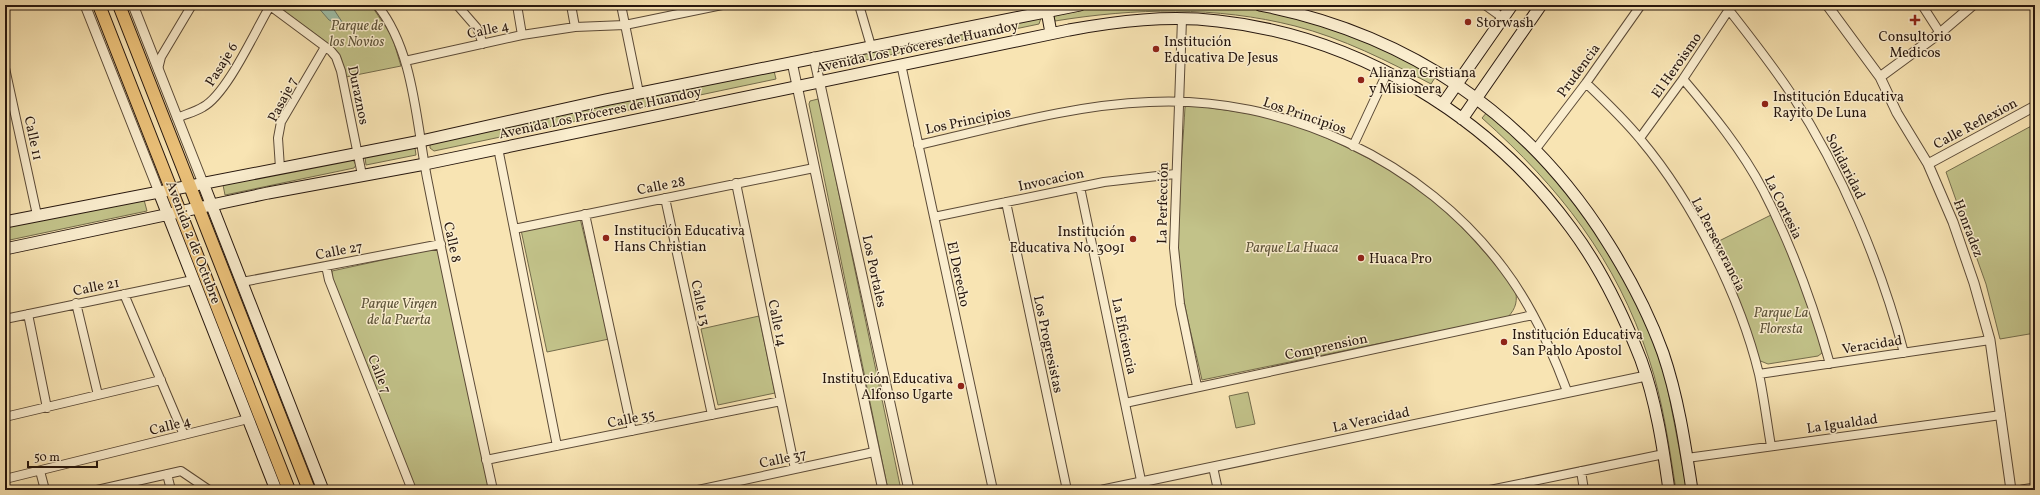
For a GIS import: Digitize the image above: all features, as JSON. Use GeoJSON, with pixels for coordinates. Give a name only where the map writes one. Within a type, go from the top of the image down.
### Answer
{"type":"FeatureCollection","features":[{"type":"Feature","properties":{"kind":"main road","name":"Avenida 2 de Octubre"},"geometry":{"type":"LineString","coordinates":[[99,5],[164,191],[289,490]]}},
{"type":"Feature","properties":{"kind":"main road","name":"Avenida 2 de Octubre"},"geometry":{"type":"LineString","coordinates":[[119,5],[309,490]]}},
{"type":"Feature","properties":{"kind":"main road","name":"Avenida Los Próceres de Huandoy"},"geometry":{"type":"LineString","coordinates":[[5,222],[421,141],[639,93],[1080,5]]}},
{"type":"Feature","properties":{"kind":"main road"},"geometry":{"type":"LineString","coordinates":[[1260,5],[1289,11],[1349,29],[1390,46],[1440,73],[1521,134],[1558,173],[1593,219],[1623,267],[1649,316],[1663,354],[1676,398],[1692,490]]}},
{"type":"Feature","properties":{"kind":"main road"},"geometry":{"type":"LineString","coordinates":[[1443,104],[1512,5]]}},
{"type":"Feature","properties":{"kind":"main road"},"geometry":{"type":"LineString","coordinates":[[1462,119],[1541,5]]}},
{"type":"Feature","properties":{"kind":"main road"},"geometry":{"type":"LineString","coordinates":[[1047,11],[1050,33]]}},
{"type":"Feature","properties":{"kind":"main road","name":"Avenida Los Próceres de Huandoy"},"geometry":{"type":"LineString","coordinates":[[5,249],[211,204],[424,164],[1050,33],[1141,20],[1182,19],[1231,22],[1289,34],[1335,49],[1387,73],[1419,89],[1443,104],[1499,148],[1571,227],[1603,278],[1618,307],[1646,376],[1664,454],[1669,490]]}},
{"type":"Feature","properties":{"kind":"main road","name":"Avenida 2 de Octubre"},"geometry":{"type":"LineString","coordinates":[[203,183],[323,490]]}},
{"type":"Feature","properties":{"kind":"main road","name":"Avenida 2 de Octubre"},"geometry":{"type":"LineString","coordinates":[[173,212],[193,280],[276,490]]}},
{"type":"Feature","properties":{"kind":"street","name":"Avenida 2 de Octubre"},"geometry":{"type":"LineString","coordinates":[[85,5],[164,191]]}},
{"type":"Feature","properties":{"kind":"street","name":"Avenida 2 de Octubre"},"geometry":{"type":"LineString","coordinates":[[134,5],[203,183]]}},
{"type":"Feature","properties":{"kind":"street"},"geometry":{"type":"LineString","coordinates":[[158,69],[161,57],[192,5]]}},
{"type":"Feature","properties":{"kind":"street","name":"Duraznos"},"geometry":{"type":"LineString","coordinates":[[269,5],[336,57],[342,71],[362,175]]}},
{"type":"Feature","properties":{"kind":"street","name":"Pasaje 6"},"geometry":{"type":"LineString","coordinates":[[177,118],[204,107],[216,96],[226,82],[269,5]]}},
{"type":"Feature","properties":{"kind":"street","name":"Calle 8"},"geometry":{"type":"LineString","coordinates":[[377,5],[394,31],[405,61],[421,141],[424,164],[492,490]]}},
{"type":"Feature","properties":{"kind":"street"},"geometry":{"type":"LineString","coordinates":[[457,5],[477,28],[483,44]]}},
{"type":"Feature","properties":{"kind":"street"},"geometry":{"type":"LineString","coordinates":[[516,5],[522,35]]}},
{"type":"Feature","properties":{"kind":"street"},"geometry":{"type":"LineString","coordinates":[[571,5],[575,27]]}},
{"type":"Feature","properties":{"kind":"street"},"geometry":{"type":"LineString","coordinates":[[621,5],[639,93]]}},
{"type":"Feature","properties":{"kind":"street","name":"Calle 4"},"geometry":{"type":"LineString","coordinates":[[405,61],[522,35],[575,27],[625,25],[722,5]]}},
{"type":"Feature","properties":{"kind":"street"},"geometry":{"type":"LineString","coordinates":[[859,5],[871,46]]}},
{"type":"Feature","properties":{"kind":"street"},"geometry":{"type":"LineString","coordinates":[[1484,5],[1503,18]]}},
{"type":"Feature","properties":{"kind":"street","name":"Prudencia"},"geometry":{"type":"LineString","coordinates":[[1535,150],[1586,83],[1641,5]]}},
{"type":"Feature","properties":{"kind":"street","name":"Honradez"},"geometry":{"type":"LineString","coordinates":[[1828,5],[1880,77],[1897,113],[1928,164],[1953,222],[1974,283],[1990,340],[2011,490]]}},
{"type":"Feature","properties":{"kind":"street"},"geometry":{"type":"LineString","coordinates":[[1922,5],[1940,33]]}},
{"type":"Feature","properties":{"kind":"street"},"geometry":{"type":"LineString","coordinates":[[1880,77],[1940,33],[1973,5]]}},
{"type":"Feature","properties":{"kind":"street","name":"El Heroismo"},"geometry":{"type":"LineString","coordinates":[[1640,138],[1683,79],[1730,8]]}},
{"type":"Feature","properties":{"kind":"street","name":"Solidaridad"},"geometry":{"type":"LineString","coordinates":[[1730,8],[1792,95],[1825,152],[1849,201],[1870,250],[1886,291],[1904,353]]}},
{"type":"Feature","properties":{"kind":"street","name":"La Perfección"},"geometry":{"type":"LineString","coordinates":[[1182,19],[1174,248],[1176,273],[1197,386]]}},
{"type":"Feature","properties":{"kind":"street","name":"Pasaje 7"},"geometry":{"type":"LineString","coordinates":[[280,168],[278,138],[281,122],[325,47]]}},
{"type":"Feature","properties":{"kind":"street","name":"Los Portales"},"geometry":{"type":"LineString","coordinates":[[814,57],[909,490]]}},
{"type":"Feature","properties":{"kind":"street"},"geometry":{"type":"LineString","coordinates":[[792,62],[883,490]]}},
{"type":"Feature","properties":{"kind":"street","name":"El Derecho"},"geometry":{"type":"LineString","coordinates":[[901,64],[993,490]]}},
{"type":"Feature","properties":{"kind":"street","name":"Calle 11"},"geometry":{"type":"LineString","coordinates":[[5,68],[37,215]]}},
{"type":"Feature","properties":{"kind":"street"},"geometry":{"type":"LineString","coordinates":[[1353,146],[1387,73]]}},
{"type":"Feature","properties":{"kind":"street","name":"La Cortesia"},"geometry":{"type":"LineString","coordinates":[[1683,79],[1711,112],[1763,189],[1784,234],[1814,308],[1830,364]]}},
{"type":"Feature","properties":{"kind":"street","name":"La Perseverancia"},"geometry":{"type":"LineString","coordinates":[[1586,83],[1640,138],[1675,186],[1714,256],[1740,316],[1758,374],[1771,446]]}},
{"type":"Feature","properties":{"kind":"street","name":"Los Principios"},"geometry":{"type":"LineString","coordinates":[[918,145],[1092,108],[1123,104],[1179,101],[1249,110],[1291,121],[1353,146],[1387,164],[1419,185],[1462,222],[1503,268],[1533,315],[1551,349],[1566,391]]}},
{"type":"Feature","properties":{"kind":"street","name":"Calle Reflexion"},"geometry":{"type":"LineString","coordinates":[[1928,164],[2035,106]]}},
{"type":"Feature","properties":{"kind":"street"},"geometry":{"type":"LineString","coordinates":[[498,148],[557,446]]}},
{"type":"Feature","properties":{"kind":"street","name":"Calle 28"},"geometry":{"type":"LineString","coordinates":[[514,228],[814,168]]}},
{"type":"Feature","properties":{"kind":"street","name":"Invocacion"},"geometry":{"type":"LineString","coordinates":[[934,217],[1104,182],[1176,174]]}},
{"type":"Feature","properties":{"kind":"street","name":"Calle 14"},"geometry":{"type":"LineString","coordinates":[[736,183],[795,469]]}},
{"type":"Feature","properties":{"kind":"street","name":"La Eficiencia"},"geometry":{"type":"LineString","coordinates":[[1080,187],[1143,486]]}},
{"type":"Feature","properties":{"kind":"street","name":"Calle 13"},"geometry":{"type":"LineString","coordinates":[[664,198],[712,415]]}},
{"type":"Feature","properties":{"kind":"street","name":"Los Progresistas"},"geometry":{"type":"LineString","coordinates":[[1006,202],[1067,490]]}},
{"type":"Feature","properties":{"kind":"street"},"geometry":{"type":"LineString","coordinates":[[585,214],[632,431]]}},
{"type":"Feature","properties":{"kind":"street","name":"Calle 27"},"geometry":{"type":"LineString","coordinates":[[242,282],[441,244]]}},
{"type":"Feature","properties":{"kind":"street","name":"Calle 7"},"geometry":{"type":"LineString","coordinates":[[326,266],[328,280],[412,490]]}},
{"type":"Feature","properties":{"kind":"street","name":"Calle 21"},"geometry":{"type":"LineString","coordinates":[[5,319],[76,303],[193,280]]}},
{"type":"Feature","properties":{"kind":"street"},"geometry":{"type":"LineString","coordinates":[[124,294],[184,435]]}},
{"type":"Feature","properties":{"kind":"street"},"geometry":{"type":"LineString","coordinates":[[76,303],[98,395]]}},
{"type":"Feature","properties":{"kind":"street"},"geometry":{"type":"LineString","coordinates":[[28,314],[47,408]]}},
{"type":"Feature","properties":{"kind":"street","name":"Comprension"},"geometry":{"type":"LineString","coordinates":[[1126,403],[1197,386],[1533,315]]}},
{"type":"Feature","properties":{"kind":"street","name":"Veracidad"},"geometry":{"type":"LineString","coordinates":[[1758,374],[1990,340]]}},
{"type":"Feature","properties":{"kind":"street","name":"La Veracidad"},"geometry":{"type":"LineString","coordinates":[[1103,490],[1143,486],[1213,467],[1566,391],[1646,376]]}},
{"type":"Feature","properties":{"kind":"street"},"geometry":{"type":"LineString","coordinates":[[5,417],[161,380]]}},
{"type":"Feature","properties":{"kind":"street","name":"Calle 35"},"geometry":{"type":"LineString","coordinates":[[486,460],[781,401]]}},
{"type":"Feature","properties":{"kind":"street","name":"La Igualdad"},"geometry":{"type":"LineString","coordinates":[[1687,458],[2001,415]]}},
{"type":"Feature","properties":{"kind":"street","name":"Calle 4"},"geometry":{"type":"LineString","coordinates":[[5,479],[248,419]]}},
{"type":"Feature","properties":{"kind":"street","name":"Calle 37"},"geometry":{"type":"LineString","coordinates":[[698,490],[874,452]]}},
{"type":"Feature","properties":{"kind":"street"},"geometry":{"type":"LineString","coordinates":[[1490,490],[1664,454]]}},
{"type":"Feature","properties":{"kind":"street"},"geometry":{"type":"LineString","coordinates":[[1213,467],[1218,490]]}},
{"type":"Feature","properties":{"kind":"street"},"geometry":{"type":"LineString","coordinates":[[40,471],[45,490]]}},
{"type":"Feature","properties":{"kind":"street"},"geometry":{"type":"LineString","coordinates":[[97,490],[109,489],[181,471],[209,490]]}},
{"type":"Feature","properties":{"kind":"street"},"geometry":{"type":"LineString","coordinates":[[1581,471],[1584,490]]}},
{"type":"Feature","properties":{"kind":"street"},"geometry":{"type":"LineString","coordinates":[[167,474],[171,490]]}},
{"type":"Feature","properties":{"kind":"street"},"geometry":{"type":"LineString","coordinates":[[2022,490],[2035,488]]}},
{"type":"Feature","properties":{"kind":"green space","name":"Parque de los Novios"},"geometry":{"type":"Polygon","coordinates":[[[276,5],[371,5],[392,36],[401,66],[346,77],[341,58],[334,48],[276,5]]]}},
{"type":"Feature","properties":{"kind":"green space"},"geometry":{"type":"Polygon","coordinates":[[[1089,5],[1237,5],[1282,13],[1356,36],[1436,76],[1431,84],[1381,59],[1313,31],[1295,26],[1235,15],[1175,11],[1115,13],[1055,21],[1053,11],[1089,5]]]}},
{"type":"Feature","properties":{"kind":"green space"},"geometry":{"type":"Polygon","coordinates":[[[1041,18],[1039,24],[832,67],[829,66],[828,61],[831,58],[1041,18]]]}},
{"type":"Feature","properties":{"kind":"green space"},"geometry":{"type":"Polygon","coordinates":[[[774,71],[776,79],[434,151],[430,148],[432,141],[774,71]]]}},
{"type":"Feature","properties":{"kind":"green space"},"geometry":{"type":"Polygon","coordinates":[[[818,99],[901,490],[888,490],[809,104],[810,101],[818,99]]]}},
{"type":"Feature","properties":{"kind":"green space","name":"Parque La Huaca"},"geometry":{"type":"Polygon","coordinates":[[[1190,105],[1252,114],[1289,123],[1327,138],[1368,158],[1407,181],[1439,205],[1478,245],[1515,288],[1516,304],[1513,310],[1508,317],[1202,380],[1185,306],[1181,281],[1178,238],[1179,194],[1185,107],[1190,105]]]}},
{"type":"Feature","properties":{"kind":"green space"},"geometry":{"type":"Polygon","coordinates":[[[1488,111],[1543,162],[1602,238],[1649,328],[1666,380],[1687,490],[1676,490],[1665,424],[1654,375],[1636,323],[1620,289],[1602,257],[1582,227],[1560,199],[1510,144],[1482,118],[1488,111]]]}},
{"type":"Feature","properties":{"kind":"green space"},"geometry":{"type":"Polygon","coordinates":[[[2035,124],[2035,333],[2000,339],[1986,284],[1946,172],[2035,124]]]}},
{"type":"Feature","properties":{"kind":"green space"},"geometry":{"type":"Polygon","coordinates":[[[412,146],[415,148],[416,155],[366,165],[365,157],[412,146]]]}},
{"type":"Feature","properties":{"kind":"green space"},"geometry":{"type":"Polygon","coordinates":[[[352,158],[356,165],[354,168],[225,195],[223,185],[352,158]]]}},
{"type":"Feature","properties":{"kind":"green space"},"geometry":{"type":"Polygon","coordinates":[[[143,196],[147,211],[5,241],[5,225],[143,196]]]}},
{"type":"Feature","properties":{"kind":"green space","name":"Parque La Floresta"},"geometry":{"type":"Polygon","coordinates":[[[1773,214],[1784,237],[1823,346],[1822,353],[1818,356],[1768,364],[1758,360],[1733,289],[1713,244],[1773,214]]]}},
{"type":"Feature","properties":{"kind":"green space"},"geometry":{"type":"Polygon","coordinates":[[[580,218],[609,339],[547,352],[521,230],[580,218]]]}},
{"type":"Feature","properties":{"kind":"green space","name":"Parque Virgen de la Puerta"},"geometry":{"type":"Polygon","coordinates":[[[438,248],[489,490],[415,490],[332,279],[332,271],[438,248]]]}},
{"type":"Feature","properties":{"kind":"green space"},"geometry":{"type":"Polygon","coordinates":[[[759,316],[775,393],[718,405],[701,329],[759,316]]]}},
{"type":"Feature","properties":{"kind":"green space"},"geometry":{"type":"Polygon","coordinates":[[[1248,392],[1255,424],[1236,428],[1229,396],[1248,392]]]}},
{"type":"Feature","properties":{"kind":"shaded area"},"geometry":{"type":"Polygon","coordinates":[[[316,5],[331,5],[346,28],[329,20],[316,5]]]}},
{"type":"Feature","properties":{"kind":"place","name":"Consultorio Medicos"},"geometry":{"type":"Point","coordinates":[1915,20]}},
{"type":"Feature","properties":{"kind":"place","name":"Storwash"},"geometry":{"type":"Point","coordinates":[1468,22]}},
{"type":"Feature","properties":{"kind":"place","name":"Institución Educativa De Jesus"},"geometry":{"type":"Point","coordinates":[1156,49]}},
{"type":"Feature","properties":{"kind":"place","name":"Alianza Cristiana y Misionera"},"geometry":{"type":"Point","coordinates":[1361,80]}},
{"type":"Feature","properties":{"kind":"place","name":"Institución Educativa Rayito De Luna"},"geometry":{"type":"Point","coordinates":[1765,104]}},
{"type":"Feature","properties":{"kind":"place","name":"Institución Educativa Hans Christian"},"geometry":{"type":"Point","coordinates":[606,238]}},
{"type":"Feature","properties":{"kind":"place","name":"Institución Educativa No. 3091"},"geometry":{"type":"Point","coordinates":[1133,239]}},
{"type":"Feature","properties":{"kind":"place","name":"Huaca Pro"},"geometry":{"type":"Point","coordinates":[1361,258]}},
{"type":"Feature","properties":{"kind":"place","name":"Institución Educativa San Pablo Apostol"},"geometry":{"type":"Point","coordinates":[1504,342]}},
{"type":"Feature","properties":{"kind":"place","name":"Institución Educativa Alfonso Ugarte"},"geometry":{"type":"Point","coordinates":[961,386]}}]}
